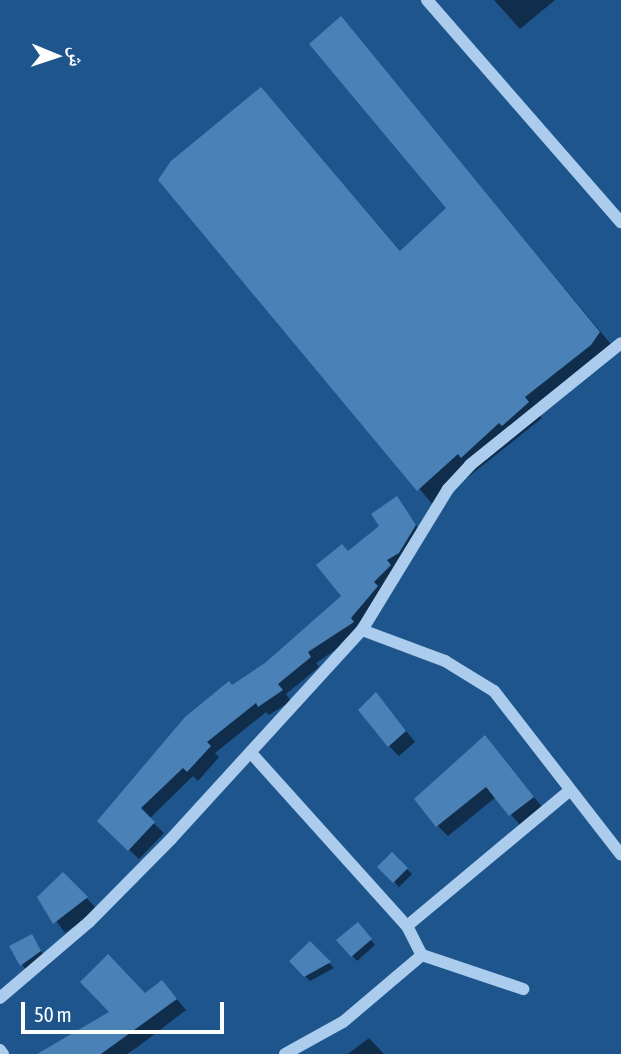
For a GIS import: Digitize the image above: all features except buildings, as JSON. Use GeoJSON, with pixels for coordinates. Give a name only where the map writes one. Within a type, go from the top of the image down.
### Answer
{"type":"FeatureCollection","features":[{"type":"Feature","properties":{"kind":"street"},"geometry":{"type":"LineString","coordinates":[[427,0],[621,222]]}},
{"type":"Feature","properties":{"kind":"street"},"geometry":{"type":"LineString","coordinates":[[0,998],[89,922],[252,754],[362,630],[448,489],[470,465],[621,343]]}},
{"type":"Feature","properties":{"kind":"street"},"geometry":{"type":"LineString","coordinates":[[362,630],[445,661],[494,691],[621,855]]}},
{"type":"Feature","properties":{"kind":"street"},"geometry":{"type":"LineString","coordinates":[[252,754],[407,926],[422,955],[523,989]]}},
{"type":"Feature","properties":{"kind":"street"},"geometry":{"type":"LineString","coordinates":[[407,926],[570,790]]}},
{"type":"Feature","properties":{"kind":"street"},"geometry":{"type":"LineString","coordinates":[[285,1054],[344,1023],[422,955]]}},
{"type":"Feature","properties":{"kind":"street"},"geometry":{"type":"LineString","coordinates":[[0,1049],[3,1054]]}}]}
